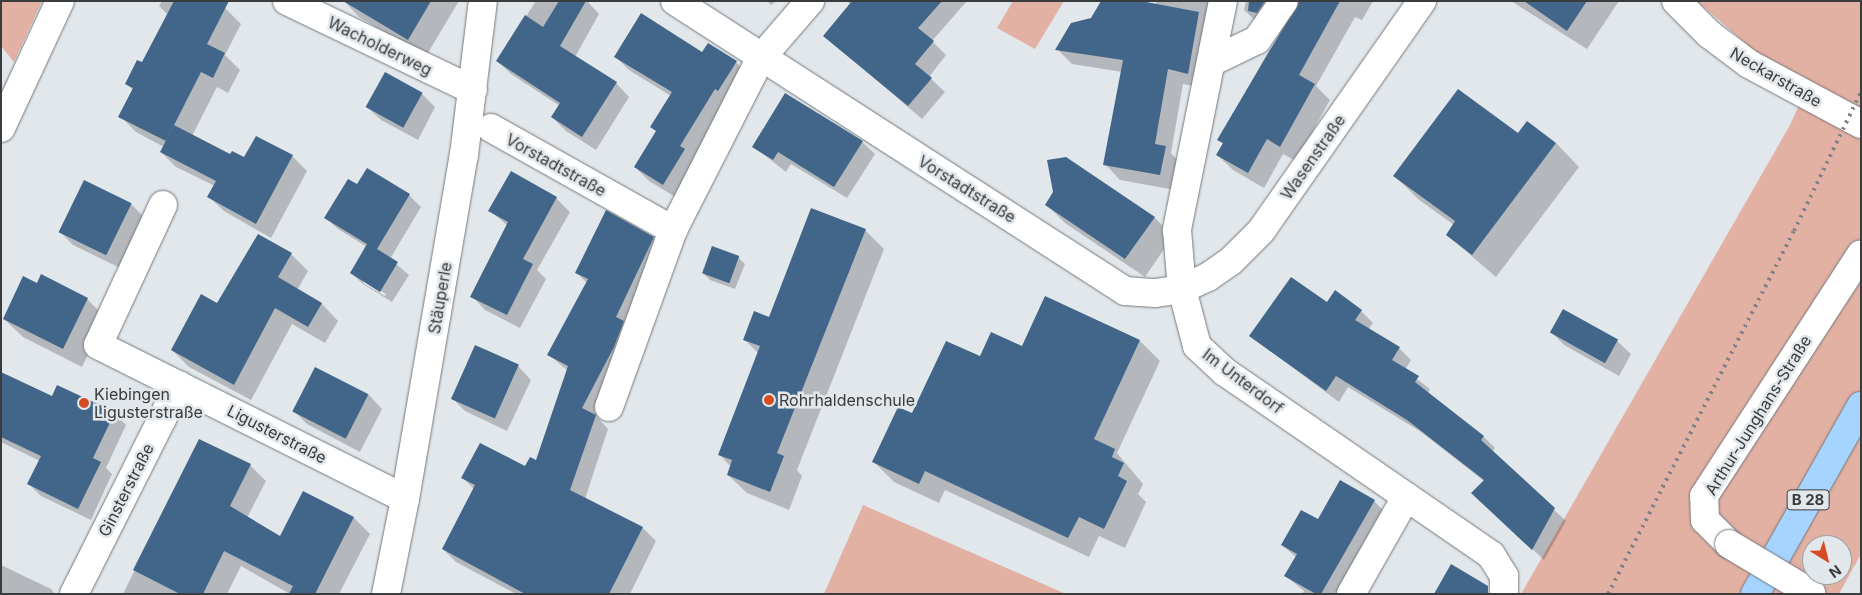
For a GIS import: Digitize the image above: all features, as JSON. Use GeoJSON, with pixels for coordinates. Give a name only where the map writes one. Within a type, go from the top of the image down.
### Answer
{"type":"FeatureCollection","features":[{"type":"Feature","properties":{"kind":"main road","name":"B 28"},"geometry":{"type":"LineString","coordinates":[[1755,594],[1861,406]]}},
{"type":"Feature","properties":{"kind":"street"},"geometry":{"type":"LineString","coordinates":[[1,128],[60,1]]}},
{"type":"Feature","properties":{"kind":"street","name":"Wacholderweg"},"geometry":{"type":"LineString","coordinates":[[287,1],[473,90]]}},
{"type":"Feature","properties":{"kind":"street","name":"Stäuperle"},"geometry":{"type":"LineString","coordinates":[[386,594],[405,499],[473,90],[483,1]]}},
{"type":"Feature","properties":{"kind":"street","name":"Vorstadtstraße"},"geometry":{"type":"LineString","coordinates":[[675,1],[760,59],[1125,291],[1155,293],[1182,289]]}},
{"type":"Feature","properties":{"kind":"street"},"geometry":{"type":"LineString","coordinates":[[609,407],[673,230],[760,59],[810,1]]}},
{"type":"Feature","properties":{"kind":"street","name":"Im Unterdorf"},"geometry":{"type":"LineString","coordinates":[[1223,1],[1177,230],[1182,289],[1197,346],[1211,359],[1491,555],[1504,576],[1504,594]]}},
{"type":"Feature","properties":{"kind":"street"},"geometry":{"type":"LineString","coordinates":[[1211,62],[1257,40],[1284,1]]}},
{"type":"Feature","properties":{"kind":"street","name":"Wasenstraße"},"geometry":{"type":"LineString","coordinates":[[1182,289],[1231,261],[1261,231],[1422,1]]}},
{"type":"Feature","properties":{"kind":"street","name":"Neckarstraße"},"geometry":{"type":"LineString","coordinates":[[1676,1],[1709,34],[1749,64],[1861,124]]}},
{"type":"Feature","properties":{"kind":"street","name":"Vorstadtstraße"},"geometry":{"type":"LineString","coordinates":[[491,128],[673,230]]}},
{"type":"Feature","properties":{"kind":"street","name":"Ligusterstraße"},"geometry":{"type":"LineString","coordinates":[[163,205],[98,345],[405,499]]}},
{"type":"Feature","properties":{"kind":"street","name":"Arthur-Junghans-Straße"},"geometry":{"type":"LineString","coordinates":[[1811,594],[1729,544],[1705,520],[1704,496],[1861,254]]}},
{"type":"Feature","properties":{"kind":"street","name":"Ginsterstraße"},"geometry":{"type":"LineString","coordinates":[[74,594],[179,385]]}},
{"type":"Feature","properties":{"kind":"street"},"geometry":{"type":"LineString","coordinates":[[1351,594],[1406,497]]}},
{"type":"Feature","properties":{"kind":"shaded area"},"geometry":{"type":"Polygon","coordinates":[[[1,1],[42,1],[14,62],[1,46],[1,1]]]}},
{"type":"Feature","properties":{"kind":"shaded area"},"geometry":{"type":"Polygon","coordinates":[[[1013,1],[1064,1],[1035,49],[997,28],[1013,1]]]}},
{"type":"Feature","properties":{"kind":"shaded area"},"geometry":{"type":"Polygon","coordinates":[[[1697,1],[1861,1],[1861,554],[1852,570],[1852,535],[1802,535],[1802,585],[1844,585],[1839,594],[1521,594],[1790,125],[1809,83],[1759,55],[1697,1]]]}},
{"type":"Feature","properties":{"kind":"shaded area"},"geometry":{"type":"Polygon","coordinates":[[[863,505],[1066,594],[824,594],[863,505]]]}},
{"type":"Feature","properties":{"kind":"building"},"geometry":{"type":"Polygon","coordinates":[[[174,1],[229,1],[207,44],[225,53],[213,78],[201,72],[166,141],[118,117],[133,88],[125,84],[137,60],[142,62],[174,1]]]}},
{"type":"Feature","properties":{"kind":"building"},"geometry":{"type":"Polygon","coordinates":[[[343,1],[431,1],[408,40],[343,1]]]}},
{"type":"Feature","properties":{"kind":"building"},"geometry":{"type":"Polygon","coordinates":[[[559,1],[586,1],[560,46],[617,82],[582,137],[551,117],[560,103],[496,61],[525,15],[543,27],[559,1]]]}},
{"type":"Feature","properties":{"kind":"building"},"geometry":{"type":"Polygon","coordinates":[[[852,1],[942,1],[918,28],[934,41],[915,64],[932,78],[908,106],[823,36],[852,1]]]}},
{"type":"Feature","properties":{"kind":"building"},"geometry":{"type":"Polygon","coordinates":[[[1101,1],[1141,1],[1199,12],[1188,74],[1168,69],[1155,144],[1166,146],[1160,175],[1103,165],[1123,60],[1055,50],[1071,23],[1091,18],[1101,1]]]}},
{"type":"Feature","properties":{"kind":"building"},"geometry":{"type":"Polygon","coordinates":[[[1249,1],[1265,1],[1257,13],[1248,11],[1249,1]]]}},
{"type":"Feature","properties":{"kind":"building"},"geometry":{"type":"Polygon","coordinates":[[[1299,1],[1340,1],[1299,75],[1315,84],[1280,147],[1267,139],[1248,173],[1216,155],[1223,143],[1217,140],[1299,1]]]}},
{"type":"Feature","properties":{"kind":"building"},"geometry":{"type":"Polygon","coordinates":[[[1524,1],[1587,1],[1567,31],[1524,1]]]}},
{"type":"Feature","properties":{"kind":"building"},"geometry":{"type":"Polygon","coordinates":[[[641,13],[702,52],[708,43],[737,61],[718,91],[715,89],[680,146],[685,149],[663,185],[634,167],[656,131],[650,127],[672,92],[614,57],[641,13]]]}},
{"type":"Feature","properties":{"kind":"building"},"geometry":{"type":"Polygon","coordinates":[[[385,72],[423,93],[403,128],[366,107],[385,72]]]}},
{"type":"Feature","properties":{"kind":"building"},"geometry":{"type":"Polygon","coordinates":[[[1458,89],[1518,133],[1527,121],[1556,143],[1472,255],[1446,235],[1455,221],[1393,176],[1458,89]]]}},
{"type":"Feature","properties":{"kind":"building"},"geometry":{"type":"Polygon","coordinates":[[[785,93],[863,141],[834,187],[778,152],[773,160],[752,147],[785,93]]]}},
{"type":"Feature","properties":{"kind":"building"},"geometry":{"type":"Polygon","coordinates":[[[174,125],[230,154],[232,151],[244,157],[256,136],[293,155],[256,224],[207,197],[216,181],[160,152],[174,125]]]}},
{"type":"Feature","properties":{"kind":"building"},"geometry":{"type":"Polygon","coordinates":[[[1066,157],[1155,217],[1125,259],[1045,205],[1053,192],[1047,160],[1066,157]]]}},
{"type":"Feature","properties":{"kind":"building"},"geometry":{"type":"Polygon","coordinates":[[[367,168],[410,194],[377,249],[398,262],[380,292],[350,273],[367,244],[324,218],[348,179],[357,184],[367,168]]]}},
{"type":"Feature","properties":{"kind":"building"},"geometry":{"type":"Polygon","coordinates":[[[511,171],[557,197],[523,259],[533,264],[507,315],[470,297],[508,222],[488,211],[511,171]]]}},
{"type":"Feature","properties":{"kind":"building"},"geometry":{"type":"Polygon","coordinates":[[[84,180],[132,203],[106,255],[59,232],[84,180]]]}},
{"type":"Feature","properties":{"kind":"building","name":"Rohrhaldenschule"},"geometry":{"type":"Polygon","coordinates":[[[811,208],[866,229],[777,453],[784,456],[770,492],[727,475],[732,460],[718,455],[760,346],[743,340],[754,311],[769,317],[811,208]]]}},
{"type":"Feature","properties":{"kind":"building"},"geometry":{"type":"Polygon","coordinates":[[[606,210],[654,237],[616,317],[624,321],[614,347],[582,408],[596,415],[570,490],[643,527],[609,594],[525,594],[442,549],[475,485],[461,478],[480,443],[525,466],[530,457],[536,460],[568,366],[547,355],[588,279],[575,273],[606,210]]]}},
{"type":"Feature","properties":{"kind":"building"},"geometry":{"type":"Polygon","coordinates":[[[258,234],[292,253],[278,277],[322,303],[308,327],[275,308],[234,385],[171,350],[201,294],[217,303],[258,234]]]}},
{"type":"Feature","properties":{"kind":"building"},"geometry":{"type":"Polygon","coordinates":[[[712,246],[739,256],[729,283],[702,273],[712,246]]]}},
{"type":"Feature","properties":{"kind":"building"},"geometry":{"type":"Polygon","coordinates":[[[41,274],[88,298],[63,349],[3,319],[23,276],[37,283],[41,274]]]}},
{"type":"Feature","properties":{"kind":"building"},"geometry":{"type":"Polygon","coordinates":[[[1291,277],[1327,302],[1335,290],[1362,310],[1355,320],[1400,347],[1392,360],[1419,376],[1415,382],[1484,436],[1481,440],[1555,508],[1532,550],[1471,493],[1484,480],[1407,420],[1336,376],[1326,391],[1249,336],[1291,277]]]}},
{"type":"Feature","properties":{"kind":"building"},"geometry":{"type":"Polygon","coordinates":[[[1045,296],[1140,340],[1094,439],[1115,449],[1112,457],[1124,463],[1118,476],[1127,481],[1104,529],[1079,517],[1068,538],[925,471],[919,484],[872,462],[898,407],[912,413],[946,341],[980,356],[991,332],[1022,346],[1045,296]]]}},
{"type":"Feature","properties":{"kind":"building"},"geometry":{"type":"Polygon","coordinates":[[[1563,309],[1618,340],[1605,363],[1550,333],[1563,309]]]}},
{"type":"Feature","properties":{"kind":"building"},"geometry":{"type":"Polygon","coordinates":[[[475,345],[519,365],[495,418],[451,399],[475,345]]]}},
{"type":"Feature","properties":{"kind":"building"},"geometry":{"type":"Polygon","coordinates":[[[315,367],[368,394],[346,439],[292,412],[315,367]]]}},
{"type":"Feature","properties":{"kind":"building"},"geometry":{"type":"Polygon","coordinates":[[[1,372],[52,396],[57,385],[115,412],[93,458],[101,462],[78,509],[27,484],[41,456],[1,437],[1,372]]]}},
{"type":"Feature","properties":{"kind":"building"},"geometry":{"type":"Polygon","coordinates":[[[199,439],[251,464],[230,506],[280,536],[303,491],[354,517],[315,594],[289,594],[293,586],[224,551],[203,594],[180,594],[133,570],[199,439]]]}},
{"type":"Feature","properties":{"kind":"building"},"geometry":{"type":"Polygon","coordinates":[[[1340,480],[1375,500],[1321,594],[1316,594],[1284,576],[1297,554],[1281,545],[1301,510],[1318,519],[1340,480]]]}},
{"type":"Feature","properties":{"kind":"building"},"geometry":{"type":"Polygon","coordinates":[[[1451,564],[1488,586],[1488,594],[1434,594],[1451,564]]]}},
{"type":"Feature","properties":{"kind":"railway"},"geometry":{"type":"LineString","coordinates":[[1608,594],[1794,231],[1861,92]]}},
{"type":"Feature","properties":{"kind":"place","name":"Rohrhaldenschule"},"geometry":{"type":"Point","coordinates":[769,400]}},
{"type":"Feature","properties":{"kind":"place","name":"Kiebingen Ligusterstraße"},"geometry":{"type":"Point","coordinates":[84,403]}}]}
